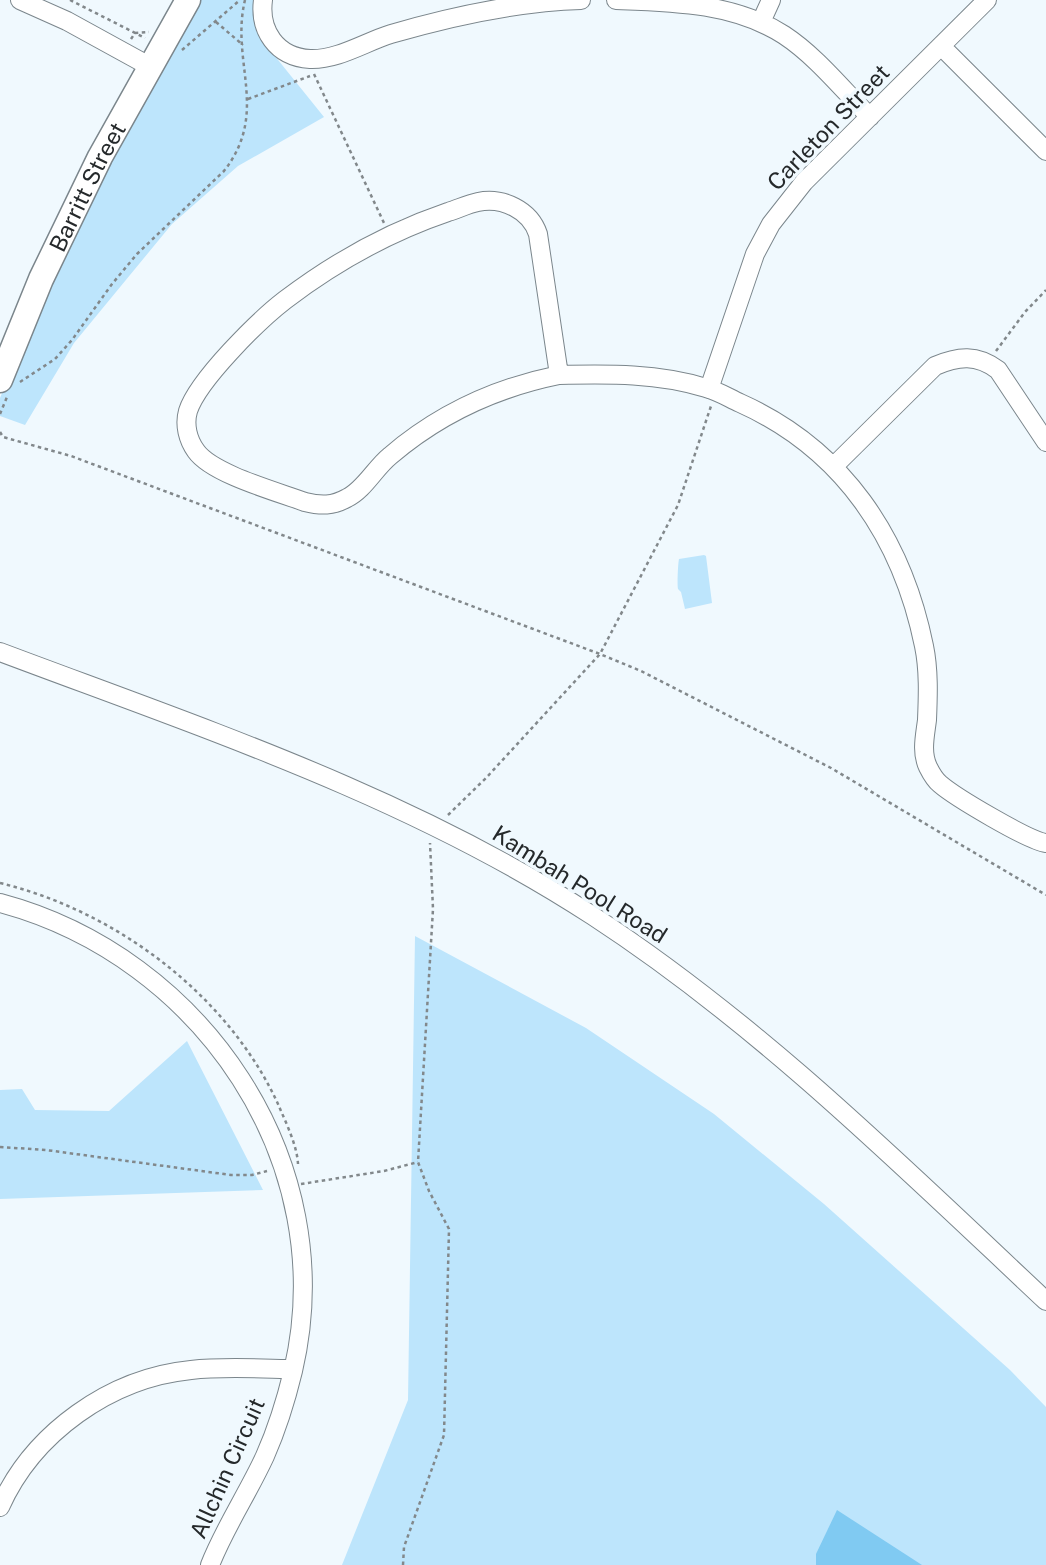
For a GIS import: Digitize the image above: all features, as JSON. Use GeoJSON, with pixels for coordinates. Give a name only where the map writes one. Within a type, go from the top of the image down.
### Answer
{"type":"FeatureCollection","features":[{"type":"Feature","properties":{"kind":"street"},"geometry":{"type":"LineString","coordinates":[[20,0],[155,56]]}},
{"type":"Feature","properties":{"kind":"street","name":"Barritt Street"},"geometry":{"type":"LineString","coordinates":[[7,387],[47,267],[100,157],[187,0]]}},
{"type":"Feature","properties":{"kind":"street"},"geometry":{"type":"LineString","coordinates":[[263,0],[261,15],[265,30],[273,42],[287,52],[308,59],[331,57],[387,35],[446,18],[506,7],[581,0]]}},
{"type":"Feature","properties":{"kind":"street"},"geometry":{"type":"LineString","coordinates":[[616,0],[659,1],[719,9],[761,22],[786,36],[807,54],[870,117]]}},
{"type":"Feature","properties":{"kind":"street"},"geometry":{"type":"LineString","coordinates":[[761,22],[771,0]]}},
{"type":"Feature","properties":{"kind":"street","name":"Carleton Street"},"geometry":{"type":"LineString","coordinates":[[709,389],[755,254],[771,224],[804,182],[987,0]]}},
{"type":"Feature","properties":{"kind":"street"},"geometry":{"type":"LineString","coordinates":[[941,46],[1046,151]]}},
{"type":"Feature","properties":{"kind":"street"},"geometry":{"type":"LineString","coordinates":[[559,375],[538,234],[527,215],[513,206],[497,202],[479,202],[390,236],[327,270],[284,301],[227,355],[195,396],[188,412],[188,437],[196,452],[209,464],[305,502],[332,505],[350,497],[387,458],[437,420],[495,392],[559,375],[629,374],[654,377],[709,389],[772,418],[834,466],[865,503],[890,542],[916,606],[925,650],[927,719],[923,749],[926,765],[940,785],[1029,838],[1046,843]]}},
{"type":"Feature","properties":{"kind":"street"},"geometry":{"type":"LineString","coordinates":[[834,466],[935,366],[954,358],[975,358],[988,362],[998,370],[1036,423],[1046,442]]}},
{"type":"Feature","properties":{"kind":"street","name":"Kambah Pool Road"},"geometry":{"type":"LineString","coordinates":[[0,652],[240,742],[381,801],[506,864],[592,915],[711,999],[786,1061],[1046,1301]]}},
{"type":"Feature","properties":{"kind":"street","name":"Allchin Circuit"},"geometry":{"type":"LineString","coordinates":[[0,903],[43,915],[115,952],[156,982],[187,1010],[218,1045],[246,1085],[269,1130],[288,1186],[302,1280],[301,1316],[293,1369],[282,1414],[264,1457],[230,1519],[210,1565]]}},
{"type":"Feature","properties":{"kind":"street"},"geometry":{"type":"LineString","coordinates":[[0,1507],[23,1466],[46,1441],[103,1397],[155,1376],[192,1370],[293,1369]]}},
{"type":"Feature","properties":{"kind":"path"},"geometry":{"type":"LineString","coordinates":[[70,0],[155,56]]}},
{"type":"Feature","properties":{"kind":"path"},"geometry":{"type":"LineString","coordinates":[[186,49],[240,0]]}},
{"type":"Feature","properties":{"kind":"path"},"geometry":{"type":"LineString","coordinates":[[0,414],[7,387],[55,359],[137,254],[233,160],[248,114],[242,13],[245,0]]}},
{"type":"Feature","properties":{"kind":"path"},"geometry":{"type":"LineString","coordinates":[[216,22],[243,46]]}},
{"type":"Feature","properties":{"kind":"path"},"geometry":{"type":"LineString","coordinates":[[248,99],[314,74],[390,236]]}},
{"type":"Feature","properties":{"kind":"path"},"geometry":{"type":"LineString","coordinates":[[988,362],[1025,312],[1046,290]]}},
{"type":"Feature","properties":{"kind":"path"},"geometry":{"type":"LineString","coordinates":[[403,1565],[404,1547],[444,1435],[449,1229],[429,1191],[418,1162],[433,909],[430,844],[436,827],[486,778],[600,654],[678,505],[711,404],[709,389]]}},
{"type":"Feature","properties":{"kind":"path"},"geometry":{"type":"LineString","coordinates":[[0,432],[3,437],[71,456],[641,671],[831,768],[1046,895]]}},
{"type":"Feature","properties":{"kind":"path"},"geometry":{"type":"LineString","coordinates":[[0,1147],[46,1150],[231,1175],[252,1175],[281,1167]]}},
{"type":"Feature","properties":{"kind":"path"},"geometry":{"type":"LineString","coordinates":[[288,1186],[384,1171],[418,1162]]}},
{"type":"Feature","properties":{"kind":"shaded area"},"geometry":{"type":"Polygon","coordinates":[[[193,0],[255,0],[262,40],[324,117],[238,166],[172,224],[74,343],[25,425],[0,416],[0,398],[57,258],[193,0]]]}},
{"type":"Feature","properties":{"kind":"shaded area"},"geometry":{"type":"Polygon","coordinates":[[[704,555],[712,603],[685,609],[678,589],[679,559],[704,555]]]}},
{"type":"Feature","properties":{"kind":"shaded area"},"geometry":{"type":"Polygon","coordinates":[[[415,936],[586,1028],[714,1114],[824,1204],[1010,1370],[1046,1407],[1046,1565],[342,1565],[408,1400],[415,936]]]}},
{"type":"Feature","properties":{"kind":"shaded area"},"geometry":{"type":"Polygon","coordinates":[[[187,1041],[263,1190],[0,1199],[0,1090],[22,1089],[35,1110],[109,1111],[187,1041]]]}},
{"type":"Feature","properties":{"kind":"water"},"geometry":{"type":"Polygon","coordinates":[[[837,1510],[922,1565],[816,1565],[816,1554],[837,1510]]]}}]}
